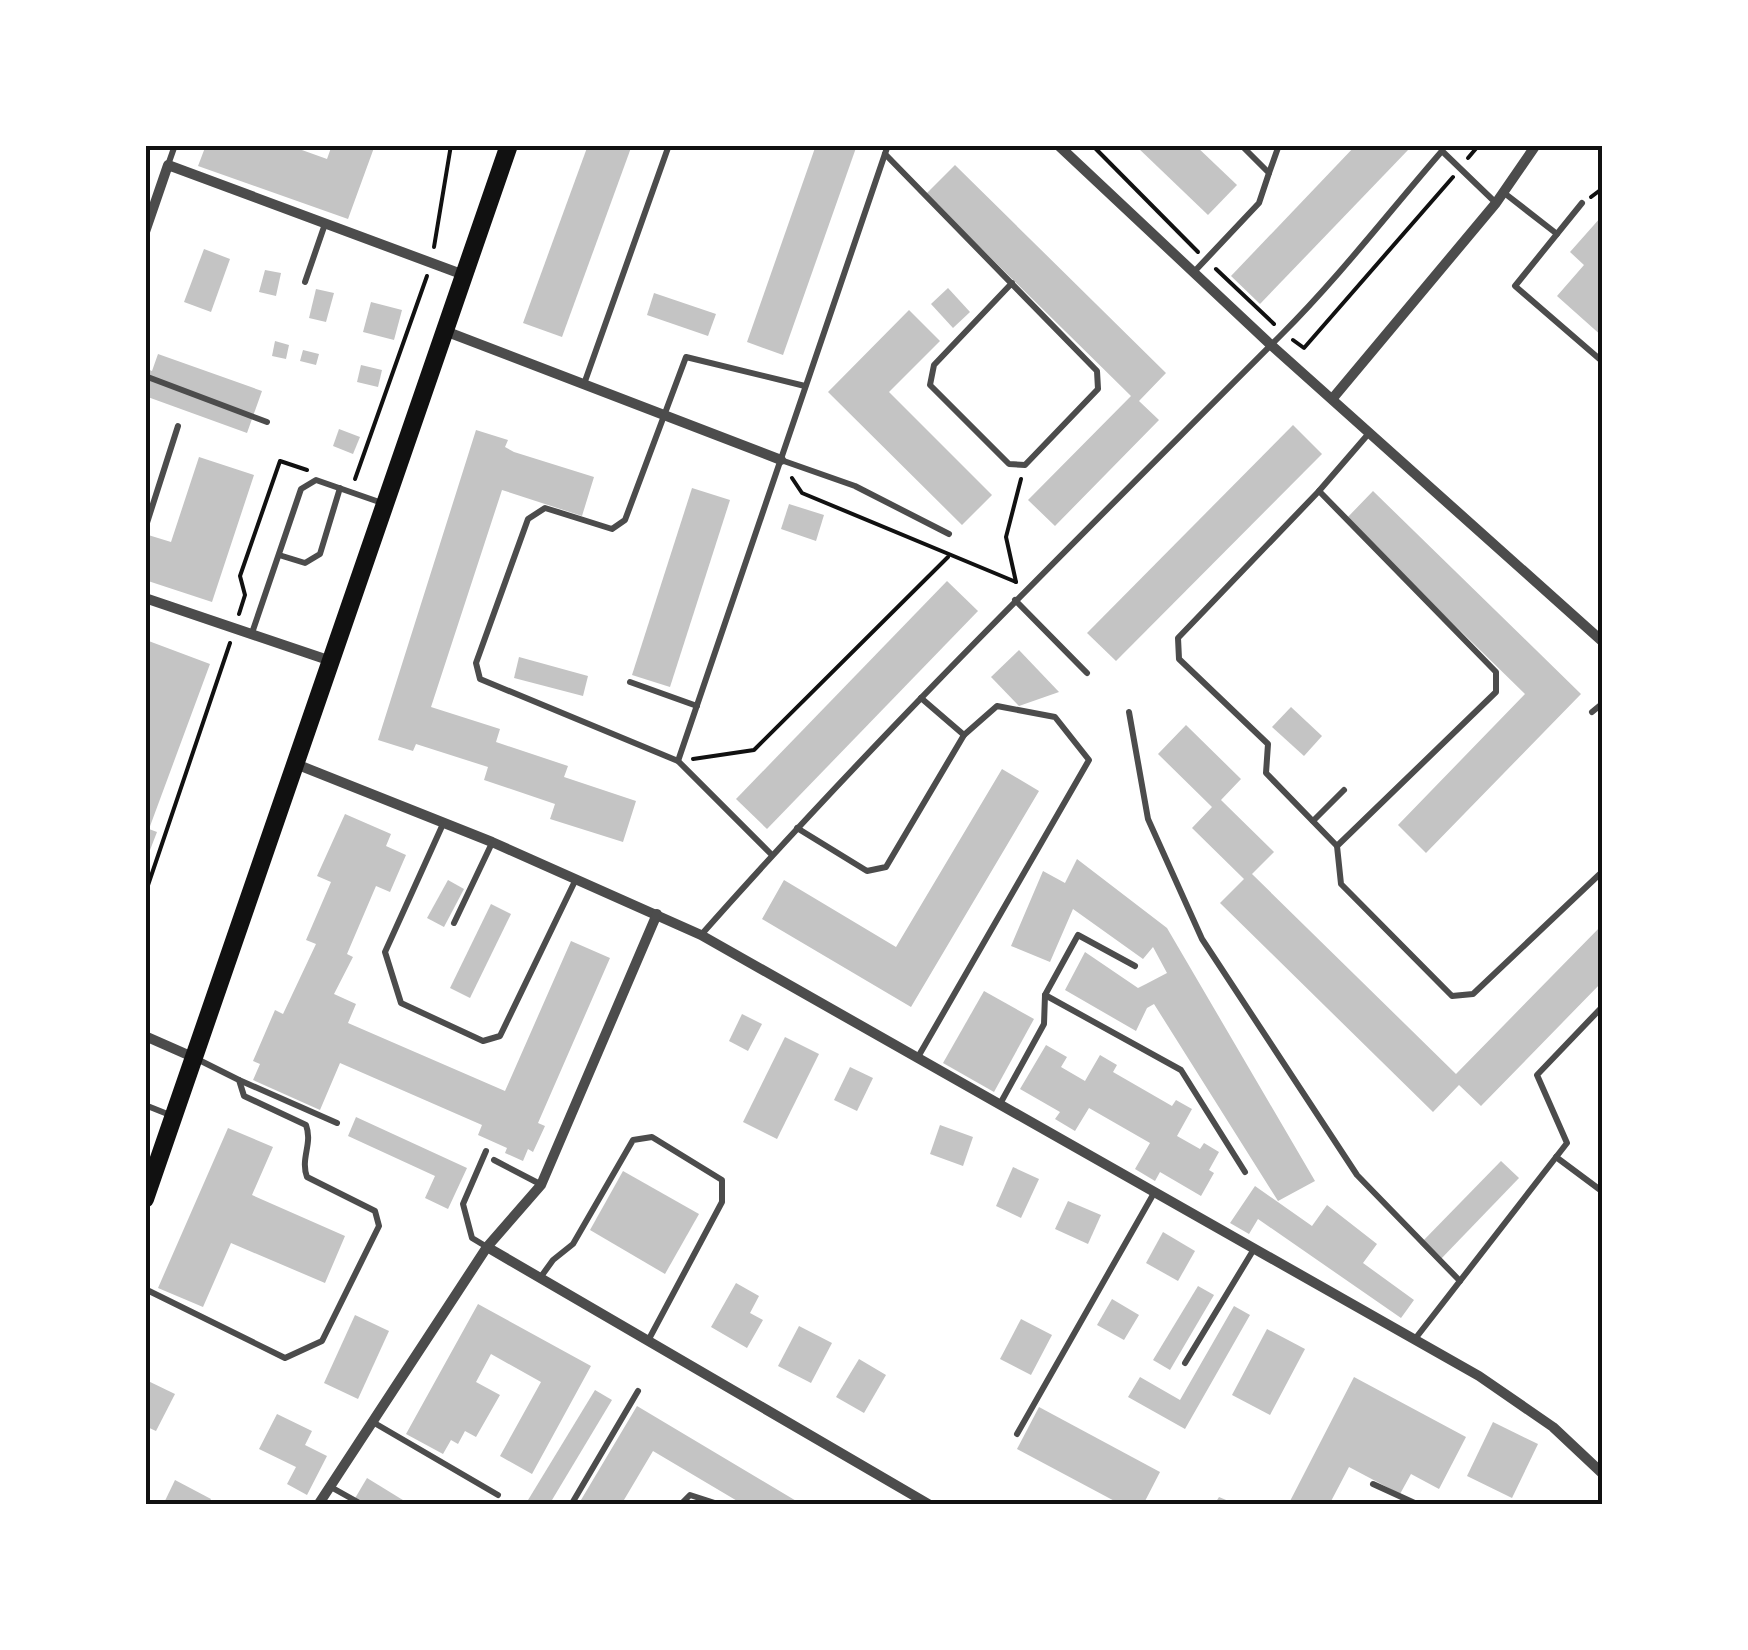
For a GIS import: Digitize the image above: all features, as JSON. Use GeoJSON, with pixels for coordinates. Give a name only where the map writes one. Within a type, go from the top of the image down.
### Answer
{"type":"FeatureCollection","features":[{"type":"Feature","properties":{"kind":"main road"},"geometry":{"type":"LineString","coordinates":[[145,1200],[509,145]]}},
{"type":"Feature","properties":{"kind":"street"},"geometry":{"type":"LineString","coordinates":[[1058,145],[1192,274],[1603,642]]}},
{"type":"Feature","properties":{"kind":"street"},"geometry":{"type":"LineString","coordinates":[[1333,398],[1496,203],[1536,145]]}},
{"type":"Feature","properties":{"kind":"street"},"geometry":{"type":"LineString","coordinates":[[145,232],[168,165],[464,275]]}},
{"type":"Feature","properties":{"kind":"street"},"geometry":{"type":"LineString","coordinates":[[445,331],[780,460]]}},
{"type":"Feature","properties":{"kind":"street"},"geometry":{"type":"LineString","coordinates":[[145,598],[332,662]]}},
{"type":"Feature","properties":{"kind":"street"},"geometry":{"type":"LineString","coordinates":[[296,764],[492,842],[702,935],[1479,1376],[1553,1427],[1603,1474]]}},
{"type":"Feature","properties":{"kind":"street"},"geometry":{"type":"LineString","coordinates":[[318,1505],[370,1420],[487,1247],[542,1185],[657,914]]}},
{"type":"Feature","properties":{"kind":"street"},"geometry":{"type":"LineString","coordinates":[[145,1036],[196,1058]]}},
{"type":"Feature","properties":{"kind":"street"},"geometry":{"type":"LineString","coordinates":[[487,1247],[930,1505]]}},
{"type":"Feature","properties":{"kind":"lane"},"geometry":{"type":"LineString","coordinates":[[168,165],[175,145]]}},
{"type":"Feature","properties":{"kind":"lane"},"geometry":{"type":"LineString","coordinates":[[584,384],[669,145]]}},
{"type":"Feature","properties":{"kind":"lane"},"geometry":{"type":"LineString","coordinates":[[678,761],[888,145]]}},
{"type":"Feature","properties":{"kind":"lane"},"geometry":{"type":"LineString","coordinates":[[1241,145],[1269,172]]}},
{"type":"Feature","properties":{"kind":"lane"},"geometry":{"type":"LineString","coordinates":[[1192,274],[1259,203],[1279,145]]}},
{"type":"Feature","properties":{"kind":"lane"},"geometry":{"type":"LineString","coordinates":[[702,935],[797,828],[1036,578],[1284,333],[1442,151],[1496,203]]}},
{"type":"Feature","properties":{"kind":"lane"},"geometry":{"type":"LineString","coordinates":[[885,154],[1097,371],[1098,389],[1025,465],[1008,464],[930,385],[934,365],[1012,284]]}},
{"type":"Feature","properties":{"kind":"lane"},"geometry":{"type":"LineString","coordinates":[[1504,192],[1557,234]]}},
{"type":"Feature","properties":{"kind":"lane"},"geometry":{"type":"LineString","coordinates":[[1582,204],[1516,286],[1603,362]]}},
{"type":"Feature","properties":{"kind":"lane"},"geometry":{"type":"LineString","coordinates":[[305,282],[325,223]]}},
{"type":"Feature","properties":{"kind":"lane"},"geometry":{"type":"LineString","coordinates":[[772,855],[678,761],[480,679],[476,664],[528,519],[544,508],[612,529],[625,520],[686,357],[805,386]]}},
{"type":"Feature","properties":{"kind":"lane"},"geometry":{"type":"LineString","coordinates":[[145,376],[267,422]]}},
{"type":"Feature","properties":{"kind":"lane"},"geometry":{"type":"LineString","coordinates":[[145,529],[178,426]]}},
{"type":"Feature","properties":{"kind":"lane"},"geometry":{"type":"LineString","coordinates":[[1370,431],[1319,491],[1178,638],[1179,659],[1268,744],[1266,773],[1336,846],[1341,884],[1452,996],[1474,994],[1603,871]]}},
{"type":"Feature","properties":{"kind":"lane"},"geometry":{"type":"LineString","coordinates":[[780,460],[855,486],[949,534]]}},
{"type":"Feature","properties":{"kind":"lane"},"geometry":{"type":"LineString","coordinates":[[252,634],[301,489],[316,480],[386,504]]}},
{"type":"Feature","properties":{"kind":"lane"},"geometry":{"type":"LineString","coordinates":[[279,555],[305,563],[320,554],[340,488]]}},
{"type":"Feature","properties":{"kind":"lane"},"geometry":{"type":"LineString","coordinates":[[1319,491],[1496,672],[1496,692],[1336,846]]}},
{"type":"Feature","properties":{"kind":"lane"},"geometry":{"type":"LineString","coordinates":[[1015,600],[1087,673]]}},
{"type":"Feature","properties":{"kind":"lane"},"geometry":{"type":"LineString","coordinates":[[630,682],[696,706]]}},
{"type":"Feature","properties":{"kind":"lane"},"geometry":{"type":"LineString","coordinates":[[921,698],[964,735]]}},
{"type":"Feature","properties":{"kind":"lane"},"geometry":{"type":"LineString","coordinates":[[1592,712],[1603,702]]}},
{"type":"Feature","properties":{"kind":"lane"},"geometry":{"type":"LineString","coordinates":[[797,828],[867,871],[886,867],[964,735],[998,706],[1055,718],[1089,760],[917,1058]]}},
{"type":"Feature","properties":{"kind":"lane"},"geometry":{"type":"LineString","coordinates":[[1130,712],[1148,819],[1202,939],[1357,1175],[1460,1280]]}},
{"type":"Feature","properties":{"kind":"lane"},"geometry":{"type":"LineString","coordinates":[[1313,822],[1344,790]]}},
{"type":"Feature","properties":{"kind":"lane"},"geometry":{"type":"LineString","coordinates":[[444,822],[385,952],[402,1003],[484,1041],[500,1036],[576,879]]}},
{"type":"Feature","properties":{"kind":"lane"},"geometry":{"type":"LineString","coordinates":[[454,923],[492,842]]}},
{"type":"Feature","properties":{"kind":"lane"},"geometry":{"type":"LineString","coordinates":[[999,1105],[1044,1024],[1046,994],[1078,935],[1134,966]]}},
{"type":"Feature","properties":{"kind":"lane"},"geometry":{"type":"LineString","coordinates":[[1046,994],[1181,1070],[1245,1172]]}},
{"type":"Feature","properties":{"kind":"lane"},"geometry":{"type":"LineString","coordinates":[[1415,1339],[1567,1143],[1537,1075],[1603,1006]]}},
{"type":"Feature","properties":{"kind":"lane"},"geometry":{"type":"LineString","coordinates":[[196,1058],[337,1123]]}},
{"type":"Feature","properties":{"kind":"lane"},"geometry":{"type":"LineString","coordinates":[[145,1289],[286,1358],[322,1340],[378,1226],[375,1210],[307,1177],[302,1165],[311,1138],[306,1125],[244,1096],[239,1080]]}},
{"type":"Feature","properties":{"kind":"lane"},"geometry":{"type":"LineString","coordinates":[[145,1105],[176,1118]]}},
{"type":"Feature","properties":{"kind":"lane"},"geometry":{"type":"LineString","coordinates":[[540,1278],[573,1244],[633,1140],[652,1137],[722,1180],[722,1202],[649,1339]]}},
{"type":"Feature","properties":{"kind":"lane"},"geometry":{"type":"LineString","coordinates":[[486,1151],[463,1204],[472,1238],[487,1247]]}},
{"type":"Feature","properties":{"kind":"lane"},"geometry":{"type":"LineString","coordinates":[[1556,1157],[1603,1192]]}},
{"type":"Feature","properties":{"kind":"lane"},"geometry":{"type":"LineString","coordinates":[[494,1160],[542,1185]]}},
{"type":"Feature","properties":{"kind":"lane"},"geometry":{"type":"LineString","coordinates":[[1017,1434],[1154,1192]]}},
{"type":"Feature","properties":{"kind":"lane"},"geometry":{"type":"LineString","coordinates":[[1185,1363],[1254,1248]]}},
{"type":"Feature","properties":{"kind":"lane"},"geometry":{"type":"LineString","coordinates":[[571,1505],[638,1391]]}},
{"type":"Feature","properties":{"kind":"lane"},"geometry":{"type":"LineString","coordinates":[[370,1420],[498,1494]]}},
{"type":"Feature","properties":{"kind":"lane"},"geometry":{"type":"LineString","coordinates":[[1373,1484],[1420,1505]]}},
{"type":"Feature","properties":{"kind":"lane"},"geometry":{"type":"LineString","coordinates":[[329,1486],[363,1505]]}},
{"type":"Feature","properties":{"kind":"lane"},"geometry":{"type":"LineString","coordinates":[[680,1505],[690,1495],[721,1505]]}},
{"type":"Feature","properties":{"kind":"path"},"geometry":{"type":"LineString","coordinates":[[1092,145],[1208,261],[1304,348],[1479,145]]}},
{"type":"Feature","properties":{"kind":"path"},"geometry":{"type":"LineString","coordinates":[[780,460],[802,493],[948,557],[1016,582],[1036,578]]}},
{"type":"Feature","properties":{"kind":"path"},"geometry":{"type":"LineString","coordinates":[[1016,582],[1006,537],[1025,465]]}},
{"type":"Feature","properties":{"kind":"path"},"geometry":{"type":"LineString","coordinates":[[678,761],[754,750],[948,557]]}},
{"type":"Feature","properties":{"kind":"building"},"geometry":{"type":"Polygon","coordinates":[[[206,145],[288,145],[327,159],[332,145],[375,145],[348,219],[198,166],[206,145]]]}},
{"type":"Feature","properties":{"kind":"building"},"geometry":{"type":"Polygon","coordinates":[[[588,145],[632,145],[562,337],[523,323],[588,145]]]}},
{"type":"Feature","properties":{"kind":"building"},"geometry":{"type":"Polygon","coordinates":[[[816,145],[857,145],[783,355],[747,342],[816,145]]]}},
{"type":"Feature","properties":{"kind":"building"},"geometry":{"type":"Polygon","coordinates":[[[1135,145],[1195,145],[1237,185],[1208,215],[1135,145]]]}},
{"type":"Feature","properties":{"kind":"building"},"geometry":{"type":"Polygon","coordinates":[[[1356,145],[1404,145],[1409,149],[1260,304],[1231,276],[1356,145]]]}},
{"type":"Feature","properties":{"kind":"building"},"geometry":{"type":"Polygon","coordinates":[[[955,165],[1166,373],[1139,401],[1159,420],[1055,526],[1028,500],[1131,396],[926,194],[955,165]]]}},
{"type":"Feature","properties":{"kind":"building"},"geometry":{"type":"Polygon","coordinates":[[[1601,217],[1603,337],[1557,296],[1584,265],[1570,252],[1601,217]]]}},
{"type":"Feature","properties":{"kind":"building"},"geometry":{"type":"Polygon","coordinates":[[[204,249],[230,259],[211,312],[184,302],[204,249]]]}},
{"type":"Feature","properties":{"kind":"building"},"geometry":{"type":"Polygon","coordinates":[[[265,270],[281,273],[276,296],[259,292],[265,270]]]}},
{"type":"Feature","properties":{"kind":"building"},"geometry":{"type":"Polygon","coordinates":[[[948,288],[970,312],[953,328],[931,304],[948,288]]]}},
{"type":"Feature","properties":{"kind":"building"},"geometry":{"type":"Polygon","coordinates":[[[316,289],[334,293],[326,322],[309,318],[316,289]]]}},
{"type":"Feature","properties":{"kind":"building"},"geometry":{"type":"Polygon","coordinates":[[[654,293],[716,314],[708,336],[647,315],[654,293]]]}},
{"type":"Feature","properties":{"kind":"building"},"geometry":{"type":"Polygon","coordinates":[[[371,302],[402,310],[394,340],[363,332],[371,302]]]}},
{"type":"Feature","properties":{"kind":"building"},"geometry":{"type":"Polygon","coordinates":[[[909,310],[940,341],[889,392],[992,495],[962,525],[828,392],[909,310]]]}},
{"type":"Feature","properties":{"kind":"building"},"geometry":{"type":"Polygon","coordinates":[[[275,341],[289,345],[286,359],[272,356],[275,341]]]}},
{"type":"Feature","properties":{"kind":"building"},"geometry":{"type":"Polygon","coordinates":[[[303,350],[319,354],[316,365],[300,361],[303,350]]]}},
{"type":"Feature","properties":{"kind":"building"},"geometry":{"type":"Polygon","coordinates":[[[158,354],[262,391],[247,433],[145,396],[145,368],[152,371],[158,354]]]}},
{"type":"Feature","properties":{"kind":"building"},"geometry":{"type":"Polygon","coordinates":[[[361,365],[382,370],[378,387],[357,382],[361,365]]]}},
{"type":"Feature","properties":{"kind":"building"},"geometry":{"type":"Polygon","coordinates":[[[1293,425],[1322,454],[1116,661],[1087,633],[1293,425]]]}},
{"type":"Feature","properties":{"kind":"building"},"geometry":{"type":"Polygon","coordinates":[[[339,429],[360,437],[353,454],[333,446],[339,429]]]}},
{"type":"Feature","properties":{"kind":"building"},"geometry":{"type":"Polygon","coordinates":[[[476,430],[508,440],[505,447],[514,452],[594,477],[582,516],[502,490],[431,707],[500,729],[496,742],[568,766],[564,777],[636,801],[623,842],[550,819],[555,804],[484,780],[488,767],[416,744],[413,751],[378,740],[476,430]]]}},
{"type":"Feature","properties":{"kind":"building"},"geometry":{"type":"Polygon","coordinates":[[[199,457],[254,475],[212,602],[145,580],[145,534],[171,542],[199,457]]]}},
{"type":"Feature","properties":{"kind":"building"},"geometry":{"type":"Polygon","coordinates":[[[692,488],[730,500],[670,687],[632,675],[692,488]]]}},
{"type":"Feature","properties":{"kind":"building"},"geometry":{"type":"Polygon","coordinates":[[[1373,491],[1581,694],[1426,853],[1398,825],[1525,694],[1346,519],[1373,491]]]}},
{"type":"Feature","properties":{"kind":"building"},"geometry":{"type":"Polygon","coordinates":[[[789,504],[824,515],[816,541],[781,529],[789,504]]]}},
{"type":"Feature","properties":{"kind":"building"},"geometry":{"type":"Polygon","coordinates":[[[947,581],[978,611],[767,829],[736,799],[947,581]]]}},
{"type":"Feature","properties":{"kind":"building"},"geometry":{"type":"Polygon","coordinates":[[[146,640],[210,664],[149,829],[157,832],[145,863],[146,640]]]}},
{"type":"Feature","properties":{"kind":"building"},"geometry":{"type":"Polygon","coordinates":[[[1019,650],[1059,692],[1019,706],[991,677],[1019,650]]]}},
{"type":"Feature","properties":{"kind":"building"},"geometry":{"type":"Polygon","coordinates":[[[519,657],[588,676],[583,696],[514,678],[519,657]]]}},
{"type":"Feature","properties":{"kind":"building"},"geometry":{"type":"Polygon","coordinates":[[[1291,707],[1322,736],[1304,756],[1272,727],[1291,707]]]}},
{"type":"Feature","properties":{"kind":"building"},"geometry":{"type":"Polygon","coordinates":[[[1186,725],[1241,779],[1221,800],[1274,852],[1252,874],[1456,1074],[1603,924],[1603,981],[1481,1106],[1459,1085],[1433,1112],[1220,903],[1244,879],[1192,828],[1212,807],[1158,754],[1186,725]]]}},
{"type":"Feature","properties":{"kind":"building"},"geometry":{"type":"Polygon","coordinates":[[[1002,769],[1039,791],[911,1007],[762,919],[784,880],[896,947],[1002,769]]]}},
{"type":"Feature","properties":{"kind":"building"},"geometry":{"type":"Polygon","coordinates":[[[345,814],[391,834],[386,846],[406,855],[390,892],[376,886],[347,954],[353,957],[334,994],[356,1004],[348,1023],[505,1091],[571,941],[610,958],[538,1123],[545,1126],[533,1152],[528,1149],[523,1161],[505,1153],[507,1148],[478,1135],[482,1125],[340,1063],[320,1110],[253,1080],[260,1064],[253,1061],[275,1010],[283,1014],[316,944],[306,940],[331,882],[317,876],[345,814]]]}},
{"type":"Feature","properties":{"kind":"building"},"geometry":{"type":"Polygon","coordinates":[[[1077,859],[1167,928],[1315,1181],[1278,1201],[1154,1004],[1147,1008],[1136,1031],[1065,990],[1085,952],[1138,988],[1167,973],[1153,947],[1143,959],[1073,909],[1050,962],[1011,946],[1043,871],[1065,883],[1077,859]]]}},
{"type":"Feature","properties":{"kind":"building"},"geometry":{"type":"Polygon","coordinates":[[[448,880],[464,889],[444,927],[427,918],[448,880]]]}},
{"type":"Feature","properties":{"kind":"building"},"geometry":{"type":"Polygon","coordinates":[[[491,904],[511,914],[470,998],[450,988],[491,904]]]}},
{"type":"Feature","properties":{"kind":"building"},"geometry":{"type":"Polygon","coordinates":[[[984,991],[1034,1019],[994,1092],[943,1063],[984,991]]]}},
{"type":"Feature","properties":{"kind":"building"},"geometry":{"type":"Polygon","coordinates":[[[742,1014],[762,1024],[748,1051],[729,1041],[742,1014]]]}},
{"type":"Feature","properties":{"kind":"building"},"geometry":{"type":"Polygon","coordinates":[[[785,1037],[819,1054],[777,1139],[743,1122],[785,1037]]]}},
{"type":"Feature","properties":{"kind":"building"},"geometry":{"type":"Polygon","coordinates":[[[1046,1045],[1067,1057],[1061,1067],[1085,1081],[1100,1055],[1117,1065],[1113,1072],[1172,1106],[1176,1100],[1192,1109],[1177,1136],[1200,1149],[1204,1143],[1219,1152],[1209,1170],[1214,1173],[1201,1196],[1160,1172],[1155,1181],[1135,1169],[1150,1143],[1089,1108],[1075,1131],[1055,1119],[1060,1112],[1020,1089],[1046,1045]]]}},
{"type":"Feature","properties":{"kind":"building"},"geometry":{"type":"Polygon","coordinates":[[[850,1067],[873,1078],[857,1111],[834,1100],[850,1067]]]}},
{"type":"Feature","properties":{"kind":"building"},"geometry":{"type":"Polygon","coordinates":[[[356,1117],[467,1168],[448,1209],[425,1198],[435,1176],[348,1136],[356,1117]]]}},
{"type":"Feature","properties":{"kind":"building"},"geometry":{"type":"Polygon","coordinates":[[[940,1125],[973,1137],[963,1166],[930,1154],[940,1125]]]}},
{"type":"Feature","properties":{"kind":"building"},"geometry":{"type":"Polygon","coordinates":[[[228,1128],[273,1147],[252,1195],[345,1236],[325,1283],[231,1243],[203,1307],[158,1288],[228,1128]]]}},
{"type":"Feature","properties":{"kind":"building"},"geometry":{"type":"Polygon","coordinates":[[[1501,1161],[1519,1178],[1438,1262],[1420,1244],[1501,1161]]]}},
{"type":"Feature","properties":{"kind":"building"},"geometry":{"type":"Polygon","coordinates":[[[1013,1167],[1039,1179],[1021,1218],[996,1206],[1013,1167]]]}},
{"type":"Feature","properties":{"kind":"building"},"geometry":{"type":"Polygon","coordinates":[[[623,1171],[699,1214],[665,1274],[590,1230],[623,1171]]]}},
{"type":"Feature","properties":{"kind":"building"},"geometry":{"type":"Polygon","coordinates":[[[1255,1186],[1312,1226],[1327,1205],[1377,1244],[1363,1263],[1414,1300],[1401,1318],[1258,1219],[1249,1234],[1230,1223],[1255,1186]]]}},
{"type":"Feature","properties":{"kind":"building"},"geometry":{"type":"Polygon","coordinates":[[[1068,1201],[1101,1215],[1088,1244],[1055,1229],[1068,1201]]]}},
{"type":"Feature","properties":{"kind":"building"},"geometry":{"type":"Polygon","coordinates":[[[1163,1232],[1195,1251],[1178,1281],[1146,1263],[1163,1232]]]}},
{"type":"Feature","properties":{"kind":"building"},"geometry":{"type":"Polygon","coordinates":[[[736,1283],[759,1296],[750,1313],[763,1320],[747,1348],[711,1327],[736,1283]]]}},
{"type":"Feature","properties":{"kind":"building"},"geometry":{"type":"Polygon","coordinates":[[[1198,1286],[1214,1295],[1170,1370],[1153,1360],[1198,1286]]]}},
{"type":"Feature","properties":{"kind":"building"},"geometry":{"type":"Polygon","coordinates":[[[1112,1299],[1139,1315],[1124,1340],[1097,1325],[1112,1299]]]}},
{"type":"Feature","properties":{"kind":"building"},"geometry":{"type":"Polygon","coordinates":[[[478,1304],[591,1366],[532,1474],[500,1456],[541,1382],[491,1354],[476,1382],[500,1395],[476,1437],[465,1431],[458,1444],[451,1440],[443,1454],[406,1434],[478,1304]]]}},
{"type":"Feature","properties":{"kind":"building"},"geometry":{"type":"Polygon","coordinates":[[[1234,1306],[1250,1315],[1185,1429],[1128,1397],[1140,1377],[1180,1400],[1234,1306]]]}},
{"type":"Feature","properties":{"kind":"building"},"geometry":{"type":"Polygon","coordinates":[[[355,1315],[389,1331],[358,1399],[324,1383],[355,1315]]]}},
{"type":"Feature","properties":{"kind":"building"},"geometry":{"type":"Polygon","coordinates":[[[1021,1319],[1052,1335],[1031,1375],[1000,1359],[1021,1319]]]}},
{"type":"Feature","properties":{"kind":"building"},"geometry":{"type":"Polygon","coordinates":[[[799,1326],[832,1343],[811,1383],[778,1366],[799,1326]]]}},
{"type":"Feature","properties":{"kind":"building"},"geometry":{"type":"Polygon","coordinates":[[[1267,1329],[1305,1349],[1270,1415],[1232,1395],[1267,1329]]]}},
{"type":"Feature","properties":{"kind":"building"},"geometry":{"type":"Polygon","coordinates":[[[859,1359],[886,1375],[864,1413],[836,1397],[859,1359]]]}},
{"type":"Feature","properties":{"kind":"building"},"geometry":{"type":"Polygon","coordinates":[[[1354,1377],[1466,1437],[1439,1489],[1411,1474],[1400,1494],[1349,1467],[1329,1505],[1288,1505],[1354,1377]]]}},
{"type":"Feature","properties":{"kind":"building"},"geometry":{"type":"Polygon","coordinates":[[[146,1380],[175,1394],[156,1431],[145,1426],[146,1380]]]}},
{"type":"Feature","properties":{"kind":"building"},"geometry":{"type":"Polygon","coordinates":[[[595,1390],[612,1400],[549,1505],[525,1505],[595,1390]]]}},
{"type":"Feature","properties":{"kind":"building"},"geometry":{"type":"Polygon","coordinates":[[[637,1406],[803,1505],[744,1505],[653,1451],[621,1505],[578,1505],[637,1406]]]}},
{"type":"Feature","properties":{"kind":"building"},"geometry":{"type":"Polygon","coordinates":[[[1039,1407],[1160,1472],[1143,1505],[1122,1505],[1017,1449],[1039,1407]]]}},
{"type":"Feature","properties":{"kind":"building"},"geometry":{"type":"Polygon","coordinates":[[[277,1414],[312,1431],[305,1445],[327,1456],[307,1495],[287,1484],[296,1467],[259,1449],[277,1414]]]}},
{"type":"Feature","properties":{"kind":"building"},"geometry":{"type":"Polygon","coordinates":[[[1493,1422],[1538,1444],[1512,1498],[1467,1476],[1493,1422]]]}},
{"type":"Feature","properties":{"kind":"building"},"geometry":{"type":"Polygon","coordinates":[[[367,1478],[411,1505],[361,1505],[354,1500],[367,1478]]]}},
{"type":"Feature","properties":{"kind":"building"},"geometry":{"type":"Polygon","coordinates":[[[175,1480],[211,1499],[208,1505],[163,1505],[175,1480]]]}},
{"type":"Feature","properties":{"kind":"building"},"geometry":{"type":"Polygon","coordinates":[[[1219,1497],[1238,1505],[1214,1505],[1219,1497]]]}}]}
